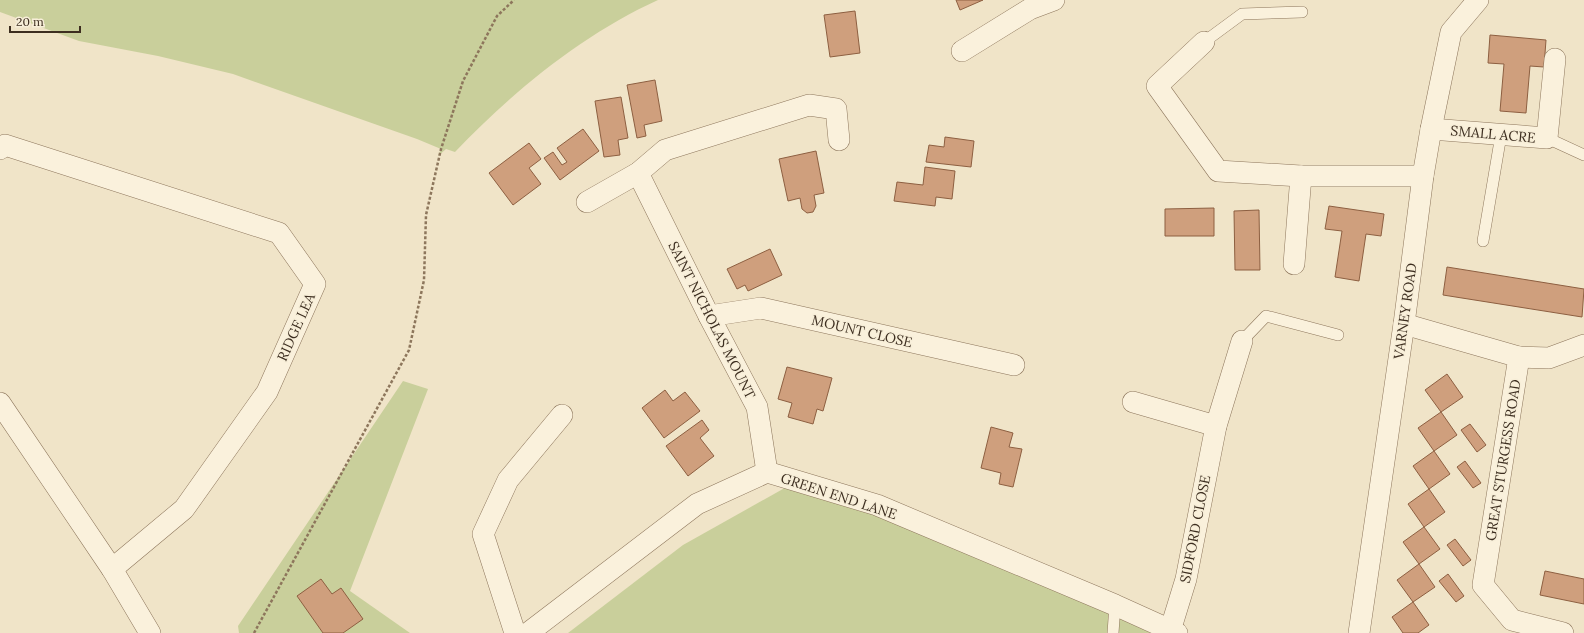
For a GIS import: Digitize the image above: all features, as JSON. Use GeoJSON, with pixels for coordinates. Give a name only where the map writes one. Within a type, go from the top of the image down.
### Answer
{"type":"FeatureCollection","features":[{"type":"Feature","properties":{"kind":"street"},"geometry":{"type":"LineString","coordinates":[[962,51],[1030,9],[1054,0]]}},
{"type":"Feature","properties":{"kind":"street","name":"VARNEY ROAD"},"geometry":{"type":"LineString","coordinates":[[1359,633],[1404,324],[1423,176],[1431,129],[1451,32],[1478,0]]}},
{"type":"Feature","properties":{"kind":"street"},"geometry":{"type":"LineString","coordinates":[[1204,42],[1157,86],[1218,171],[1301,176],[1423,176]]}},
{"type":"Feature","properties":{"kind":"street","name":"SMALL ACRE"},"geometry":{"type":"LineString","coordinates":[[1431,129],[1547,138],[1555,59]]}},
{"type":"Feature","properties":{"kind":"street"},"geometry":{"type":"LineString","coordinates":[[587,202],[638,173],[665,150],[809,105],[836,109],[839,140]]}},
{"type":"Feature","properties":{"kind":"street","name":"RIDGE LEA"},"geometry":{"type":"LineString","coordinates":[[0,149],[5,146],[279,233],[315,284],[267,392],[184,509],[112,569]]}},
{"type":"Feature","properties":{"kind":"street","name":"SAINT NICHOLAS MOUNT"},"geometry":{"type":"LineString","coordinates":[[638,173],[709,316],[757,407],[767,472]]}},
{"type":"Feature","properties":{"kind":"street"},"geometry":{"type":"LineString","coordinates":[[1294,264],[1301,176]]}},
{"type":"Feature","properties":{"kind":"street","name":"MOUNT CLOSE"},"geometry":{"type":"LineString","coordinates":[[709,316],[761,308],[1014,365]]}},
{"type":"Feature","properties":{"kind":"street"},"geometry":{"type":"LineString","coordinates":[[1404,324],[1519,357],[1549,358],[1584,345]]}},
{"type":"Feature","properties":{"kind":"street","name":"SIDFORD CLOSE"},"geometry":{"type":"LineString","coordinates":[[1174,632],[1216,426],[1242,341]]}},
{"type":"Feature","properties":{"kind":"street","name":"GREAT STURGESS ROAD"},"geometry":{"type":"LineString","coordinates":[[1519,357],[1483,585],[1512,620],[1563,633]]}},
{"type":"Feature","properties":{"kind":"street"},"geometry":{"type":"LineString","coordinates":[[1133,402],[1216,426]]}},
{"type":"Feature","properties":{"kind":"street"},"geometry":{"type":"LineString","coordinates":[[0,403],[112,569],[150,633]]}},
{"type":"Feature","properties":{"kind":"street"},"geometry":{"type":"LineString","coordinates":[[515,633],[483,534],[508,480],[562,416]]}},
{"type":"Feature","properties":{"kind":"street","name":"GREEN END LANE"},"geometry":{"type":"LineString","coordinates":[[528,633],[697,504],[767,472],[877,505],[1115,605],[1174,632]]}},
{"type":"Feature","properties":{"kind":"lane"},"geometry":{"type":"LineString","coordinates":[[1204,42],[1242,14],[1302,12]]}},
{"type":"Feature","properties":{"kind":"lane"},"geometry":{"type":"LineString","coordinates":[[1483,241],[1501,135]]}},
{"type":"Feature","properties":{"kind":"lane"},"geometry":{"type":"LineString","coordinates":[[1547,138],[1584,156]]}},
{"type":"Feature","properties":{"kind":"lane"},"geometry":{"type":"LineString","coordinates":[[1242,341],[1266,316],[1338,335]]}},
{"type":"Feature","properties":{"kind":"lane"},"geometry":{"type":"LineString","coordinates":[[1113,633],[1115,605]]}},
{"type":"Feature","properties":{"kind":"path"},"geometry":{"type":"LineString","coordinates":[[254,633],[409,350],[424,280],[426,215],[441,149],[463,81],[497,16],[514,0]]}},
{"type":"Feature","properties":{"kind":"green space"},"geometry":{"type":"Polygon","coordinates":[[[0,0],[658,0],[630,14],[576,47],[550,66],[500,108],[455,152],[446,149],[438,156],[441,149],[417,139],[233,74],[158,56],[79,41],[0,12],[0,0]]]}},
{"type":"Feature","properties":{"kind":"green space"},"geometry":{"type":"Polygon","coordinates":[[[403,381],[428,389],[350,591],[410,633],[239,633],[238,626],[403,381]]]}},
{"type":"Feature","properties":{"kind":"green space"},"geometry":{"type":"Polygon","coordinates":[[[790,485],[940,535],[1151,633],[568,633],[683,545],[790,485]]]}},
{"type":"Feature","properties":{"kind":"building"},"geometry":{"type":"Polygon","coordinates":[[[956,0],[983,0],[960,10],[956,0]]]}},
{"type":"Feature","properties":{"kind":"building"},"geometry":{"type":"Polygon","coordinates":[[[855,11],[860,53],[830,57],[824,15],[855,11]]]}},
{"type":"Feature","properties":{"kind":"building"},"geometry":{"type":"Polygon","coordinates":[[[1490,35],[1546,40],[1544,67],[1530,66],[1526,113],[1500,111],[1504,64],[1488,63],[1490,35]]]}},
{"type":"Feature","properties":{"kind":"building"},"geometry":{"type":"Polygon","coordinates":[[[655,80],[662,121],[644,125],[646,136],[637,138],[627,85],[655,80]]]}},
{"type":"Feature","properties":{"kind":"building"},"geometry":{"type":"Polygon","coordinates":[[[621,97],[628,138],[618,140],[620,155],[604,157],[595,101],[621,97]]]}},
{"type":"Feature","properties":{"kind":"building"},"geometry":{"type":"Polygon","coordinates":[[[583,129],[599,151],[560,180],[544,158],[553,152],[562,165],[567,162],[557,148],[583,129]]]}},
{"type":"Feature","properties":{"kind":"building"},"geometry":{"type":"Polygon","coordinates":[[[945,137],[974,141],[971,167],[926,162],[929,145],[944,147],[945,137]]]}},
{"type":"Feature","properties":{"kind":"building"},"geometry":{"type":"Polygon","coordinates":[[[529,143],[541,159],[529,168],[541,184],[513,205],[489,173],[529,143]]]}},
{"type":"Feature","properties":{"kind":"building"},"geometry":{"type":"Polygon","coordinates":[[[816,151],[824,193],[814,195],[816,206],[813,212],[807,213],[802,209],[800,198],[788,201],[779,159],[816,151]]]}},
{"type":"Feature","properties":{"kind":"building"},"geometry":{"type":"Polygon","coordinates":[[[925,167],[955,171],[952,199],[936,197],[935,206],[894,201],[897,182],[923,185],[925,167]]]}},
{"type":"Feature","properties":{"kind":"building"},"geometry":{"type":"Polygon","coordinates":[[[1329,206],[1384,214],[1381,236],[1366,234],[1359,281],[1335,277],[1342,231],[1325,229],[1329,206]]]}},
{"type":"Feature","properties":{"kind":"building"},"geometry":{"type":"Polygon","coordinates":[[[1214,208],[1214,236],[1165,236],[1165,209],[1214,208]]]}},
{"type":"Feature","properties":{"kind":"building"},"geometry":{"type":"Polygon","coordinates":[[[1259,210],[1260,270],[1235,270],[1234,211],[1259,210]]]}},
{"type":"Feature","properties":{"kind":"building"},"geometry":{"type":"Polygon","coordinates":[[[770,249],[782,275],[748,291],[745,285],[737,289],[727,269],[770,249]]]}},
{"type":"Feature","properties":{"kind":"building"},"geometry":{"type":"Polygon","coordinates":[[[1447,267],[1584,289],[1582,317],[1443,295],[1447,267]]]}},
{"type":"Feature","properties":{"kind":"building"},"geometry":{"type":"Polygon","coordinates":[[[787,367],[832,378],[823,411],[817,409],[813,424],[788,417],[792,403],[778,399],[787,367]]]}},
{"type":"Feature","properties":{"kind":"building"},"geometry":{"type":"Polygon","coordinates":[[[1447,374],[1463,397],[1441,412],[1425,390],[1447,374]]]}},
{"type":"Feature","properties":{"kind":"building"},"geometry":{"type":"Polygon","coordinates":[[[665,390],[673,401],[685,392],[700,411],[664,438],[642,408],[665,390]]]}},
{"type":"Feature","properties":{"kind":"building"},"geometry":{"type":"Polygon","coordinates":[[[1441,412],[1457,435],[1434,451],[1418,428],[1441,412]]]}},
{"type":"Feature","properties":{"kind":"building"},"geometry":{"type":"Polygon","coordinates":[[[702,420],[709,430],[700,438],[714,456],[688,476],[666,446],[702,420]]]}},
{"type":"Feature","properties":{"kind":"building"},"geometry":{"type":"Polygon","coordinates":[[[1470,424],[1486,445],[1477,452],[1461,430],[1470,424]]]}},
{"type":"Feature","properties":{"kind":"building"},"geometry":{"type":"Polygon","coordinates":[[[991,427],[1013,433],[1009,447],[1022,449],[1013,487],[999,484],[1001,473],[981,468],[991,427]]]}},
{"type":"Feature","properties":{"kind":"building"},"geometry":{"type":"Polygon","coordinates":[[[1434,451],[1450,474],[1429,489],[1413,466],[1434,451]]]}},
{"type":"Feature","properties":{"kind":"building"},"geometry":{"type":"Polygon","coordinates":[[[1465,461],[1481,483],[1473,488],[1457,467],[1465,461]]]}},
{"type":"Feature","properties":{"kind":"building"},"geometry":{"type":"Polygon","coordinates":[[[1429,489],[1445,512],[1424,527],[1408,504],[1429,489]]]}},
{"type":"Feature","properties":{"kind":"building"},"geometry":{"type":"Polygon","coordinates":[[[1424,527],[1440,549],[1419,564],[1403,542],[1424,527]]]}},
{"type":"Feature","properties":{"kind":"building"},"geometry":{"type":"Polygon","coordinates":[[[1455,539],[1471,560],[1463,566],[1447,545],[1455,539]]]}},
{"type":"Feature","properties":{"kind":"building"},"geometry":{"type":"Polygon","coordinates":[[[1419,564],[1435,587],[1413,602],[1397,580],[1419,564]]]}},
{"type":"Feature","properties":{"kind":"building"},"geometry":{"type":"Polygon","coordinates":[[[1545,571],[1584,579],[1584,604],[1540,595],[1545,571]]]}},
{"type":"Feature","properties":{"kind":"building"},"geometry":{"type":"Polygon","coordinates":[[[1448,574],[1464,596],[1456,602],[1439,581],[1448,574]]]}},
{"type":"Feature","properties":{"kind":"building"},"geometry":{"type":"Polygon","coordinates":[[[321,579],[332,594],[341,588],[363,619],[343,633],[323,633],[297,596],[321,579]]]}},
{"type":"Feature","properties":{"kind":"building"},"geometry":{"type":"Polygon","coordinates":[[[1413,602],[1429,625],[1418,633],[1403,633],[1392,617],[1413,602]]]}}]}
